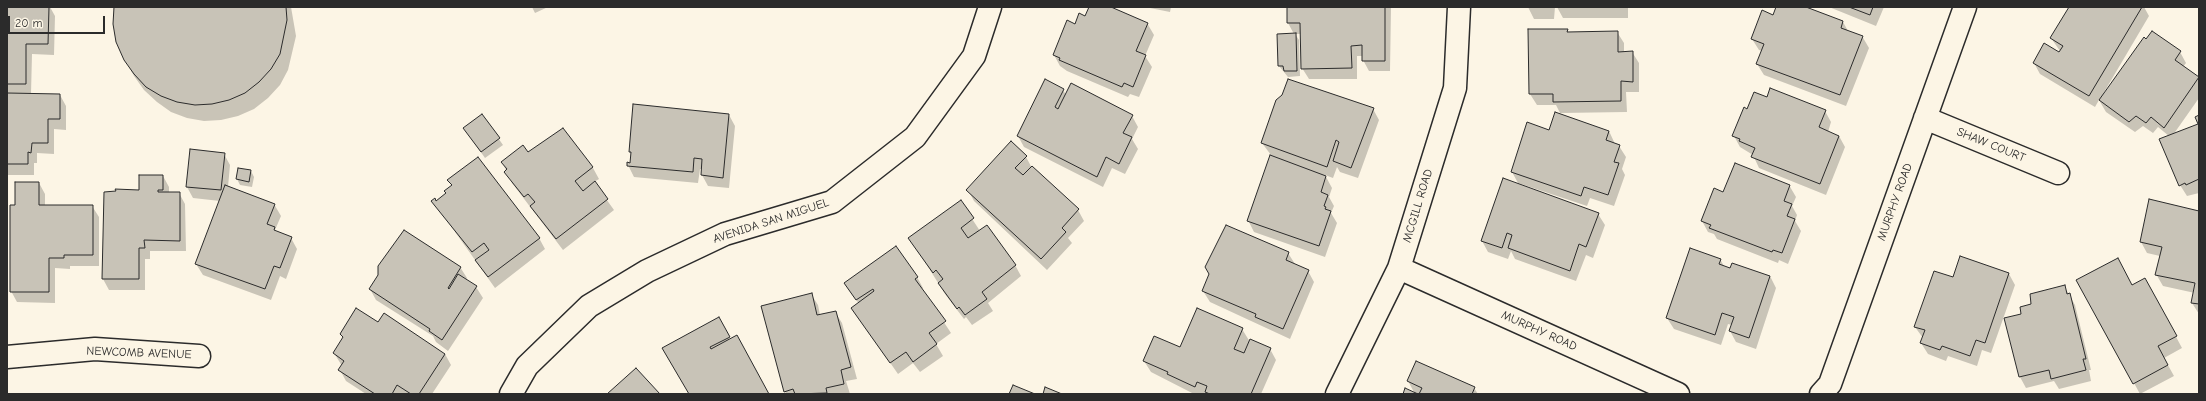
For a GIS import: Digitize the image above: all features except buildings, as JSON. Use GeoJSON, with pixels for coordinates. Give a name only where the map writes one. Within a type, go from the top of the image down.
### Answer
{"type":"FeatureCollection","features":[{"type":"Feature","properties":{"kind":"street","name":"AVENIDA SAN MIGUEL"},"geometry":{"type":"LineString","coordinates":[[511,394],[527,366],[589,306],[647,271],[725,234],[832,202],[916,137],[974,56],[990,7]]}},
{"type":"Feature","properties":{"kind":"street","name":"MCGILL ROAD"},"geometry":{"type":"LineString","coordinates":[[1337,394],[1399,268],[1455,88],[1459,7]]}},
{"type":"Feature","properties":{"kind":"street","name":"MURPHY ROAD"},"geometry":{"type":"LineString","coordinates":[[1821,394],[1830,384],[1965,7]]}},
{"type":"Feature","properties":{"kind":"street","name":"SHAW COURT"},"geometry":{"type":"LineString","coordinates":[[1925,118],[2058,173]]}},
{"type":"Feature","properties":{"kind":"street","name":"MURPHY ROAD"},"geometry":{"type":"LineString","coordinates":[[1399,268],[1678,394]]}},
{"type":"Feature","properties":{"kind":"street","name":"NEWCOMB AVENUE"},"geometry":{"type":"LineString","coordinates":[[7,357],[95,349],[199,356]]}}]}
